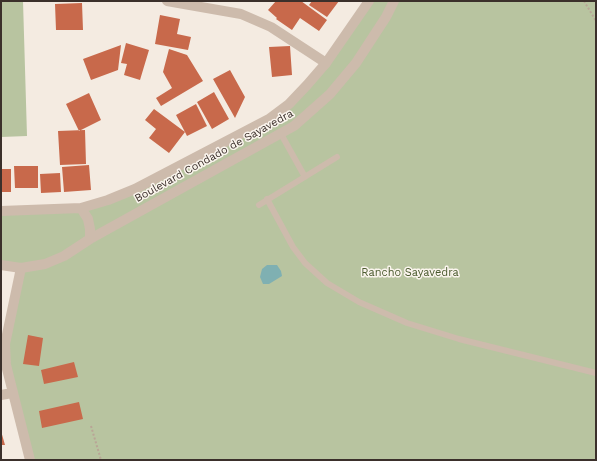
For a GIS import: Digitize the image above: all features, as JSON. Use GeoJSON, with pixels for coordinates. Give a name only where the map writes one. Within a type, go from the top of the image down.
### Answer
{"type":"FeatureCollection","features":[{"type":"Feature","properties":{"kind":"street"},"geometry":{"type":"LineString","coordinates":[[167,1],[224,10],[247,16],[271,27],[326,63]]}},
{"type":"Feature","properties":{"kind":"street","name":"Boulevard Condado de Sayavedra"},"geometry":{"type":"LineString","coordinates":[[1,212],[81,208],[108,200],[135,189],[269,119],[289,104],[326,63],[369,1]]}},
{"type":"Feature","properties":{"kind":"street","name":"Boulevard Condado de Sayavedra"},"geometry":{"type":"LineString","coordinates":[[1,265],[21,268],[45,264],[64,256],[90,239],[294,126],[306,117],[330,94],[356,63],[371,42],[394,1]]}},
{"type":"Feature","properties":{"kind":"street"},"geometry":{"type":"LineString","coordinates":[[81,208],[88,219],[90,239]]}},
{"type":"Feature","properties":{"kind":"street"},"geometry":{"type":"LineString","coordinates":[[21,268],[5,344],[6,366],[30,460]]}},
{"type":"Feature","properties":{"kind":"street"},"geometry":{"type":"LineString","coordinates":[[1,395],[12,393]]}},
{"type":"Feature","properties":{"kind":"lane"},"geometry":{"type":"LineString","coordinates":[[281,134],[305,176]]}},
{"type":"Feature","properties":{"kind":"lane"},"geometry":{"type":"LineString","coordinates":[[258,205],[336,157]]}},
{"type":"Feature","properties":{"kind":"lane"},"geometry":{"type":"LineString","coordinates":[[267,200],[293,247],[305,263],[327,283],[359,302],[407,323],[459,339],[596,373]]}},
{"type":"Feature","properties":{"kind":"path"},"geometry":{"type":"LineString","coordinates":[[584,1],[596,21]]}},
{"type":"Feature","properties":{"kind":"path"},"geometry":{"type":"LineString","coordinates":[[91,426],[101,460]]}},
{"type":"Feature","properties":{"kind":"green space"},"geometry":{"type":"Polygon","coordinates":[[[1,1],[23,1],[27,136],[1,137],[1,1]]]}},
{"type":"Feature","properties":{"kind":"green space","name":"Rancho Sayavedra"},"geometry":{"type":"Polygon","coordinates":[[[369,1],[596,1],[596,460],[30,460],[6,365],[21,268],[1,265],[1,211],[81,208],[108,200],[289,104],[369,1]]]}},
{"type":"Feature","properties":{"kind":"water"},"geometry":{"type":"Polygon","coordinates":[[[267,265],[277,265],[282,276],[269,284],[263,284],[260,277],[262,269],[267,265]]]}},
{"type":"Feature","properties":{"kind":"building"},"geometry":{"type":"Polygon","coordinates":[[[276,1],[301,1],[327,20],[319,31],[300,18],[292,30],[276,19],[277,18],[268,10],[276,1]]]}},
{"type":"Feature","properties":{"kind":"building"},"geometry":{"type":"Polygon","coordinates":[[[312,1],[339,1],[327,17],[309,5],[312,1]]]}},
{"type":"Feature","properties":{"kind":"building"},"geometry":{"type":"Polygon","coordinates":[[[82,3],[83,30],[56,30],[55,4],[82,3]]]}},
{"type":"Feature","properties":{"kind":"building"},"geometry":{"type":"Polygon","coordinates":[[[160,15],[180,19],[177,34],[191,37],[188,50],[155,44],[160,15]]]}},
{"type":"Feature","properties":{"kind":"building"},"geometry":{"type":"Polygon","coordinates":[[[126,43],[149,50],[140,80],[124,75],[127,64],[121,63],[126,43]]]}},
{"type":"Feature","properties":{"kind":"building"},"geometry":{"type":"Polygon","coordinates":[[[121,45],[118,70],[91,80],[83,59],[121,45]]]}},
{"type":"Feature","properties":{"kind":"building"},"geometry":{"type":"Polygon","coordinates":[[[290,46],[292,75],[272,77],[269,47],[290,46]]]}},
{"type":"Feature","properties":{"kind":"building"},"geometry":{"type":"Polygon","coordinates":[[[169,49],[187,55],[203,81],[161,106],[156,98],[172,88],[163,72],[169,49]]]}},
{"type":"Feature","properties":{"kind":"building"},"geometry":{"type":"Polygon","coordinates":[[[230,70],[245,97],[235,118],[213,79],[230,70]]]}},
{"type":"Feature","properties":{"kind":"building"},"geometry":{"type":"Polygon","coordinates":[[[214,92],[229,119],[212,129],[197,102],[214,92]]]}},
{"type":"Feature","properties":{"kind":"building"},"geometry":{"type":"Polygon","coordinates":[[[89,93],[101,120],[79,131],[66,104],[89,93]]]}},
{"type":"Feature","properties":{"kind":"building"},"geometry":{"type":"Polygon","coordinates":[[[196,104],[207,126],[187,136],[176,115],[196,104]]]}},
{"type":"Feature","properties":{"kind":"building"},"geometry":{"type":"Polygon","coordinates":[[[154,109],[185,132],[169,153],[149,138],[156,129],[145,120],[154,109]]]}},
{"type":"Feature","properties":{"kind":"building"},"geometry":{"type":"Polygon","coordinates":[[[85,130],[86,164],[60,165],[58,131],[85,130]]]}},
{"type":"Feature","properties":{"kind":"building"},"geometry":{"type":"Polygon","coordinates":[[[89,165],[91,190],[64,192],[62,167],[89,165]]]}},
{"type":"Feature","properties":{"kind":"building"},"geometry":{"type":"Polygon","coordinates":[[[14,166],[38,166],[38,188],[15,188],[14,166]]]}},
{"type":"Feature","properties":{"kind":"building"},"geometry":{"type":"Polygon","coordinates":[[[1,169],[11,169],[11,192],[1,192],[1,169]]]}},
{"type":"Feature","properties":{"kind":"building"},"geometry":{"type":"Polygon","coordinates":[[[60,173],[61,192],[41,193],[40,174],[60,173]]]}},
{"type":"Feature","properties":{"kind":"building"},"geometry":{"type":"Polygon","coordinates":[[[28,335],[43,338],[39,366],[23,364],[28,335]]]}},
{"type":"Feature","properties":{"kind":"building"},"geometry":{"type":"Polygon","coordinates":[[[74,362],[78,377],[44,384],[41,370],[74,362]]]}},
{"type":"Feature","properties":{"kind":"building"},"geometry":{"type":"Polygon","coordinates":[[[79,402],[83,419],[42,428],[39,411],[79,402]]]}},
{"type":"Feature","properties":{"kind":"building"},"geometry":{"type":"Polygon","coordinates":[[[1,431],[5,445],[1,445],[1,431]]]}}]}
